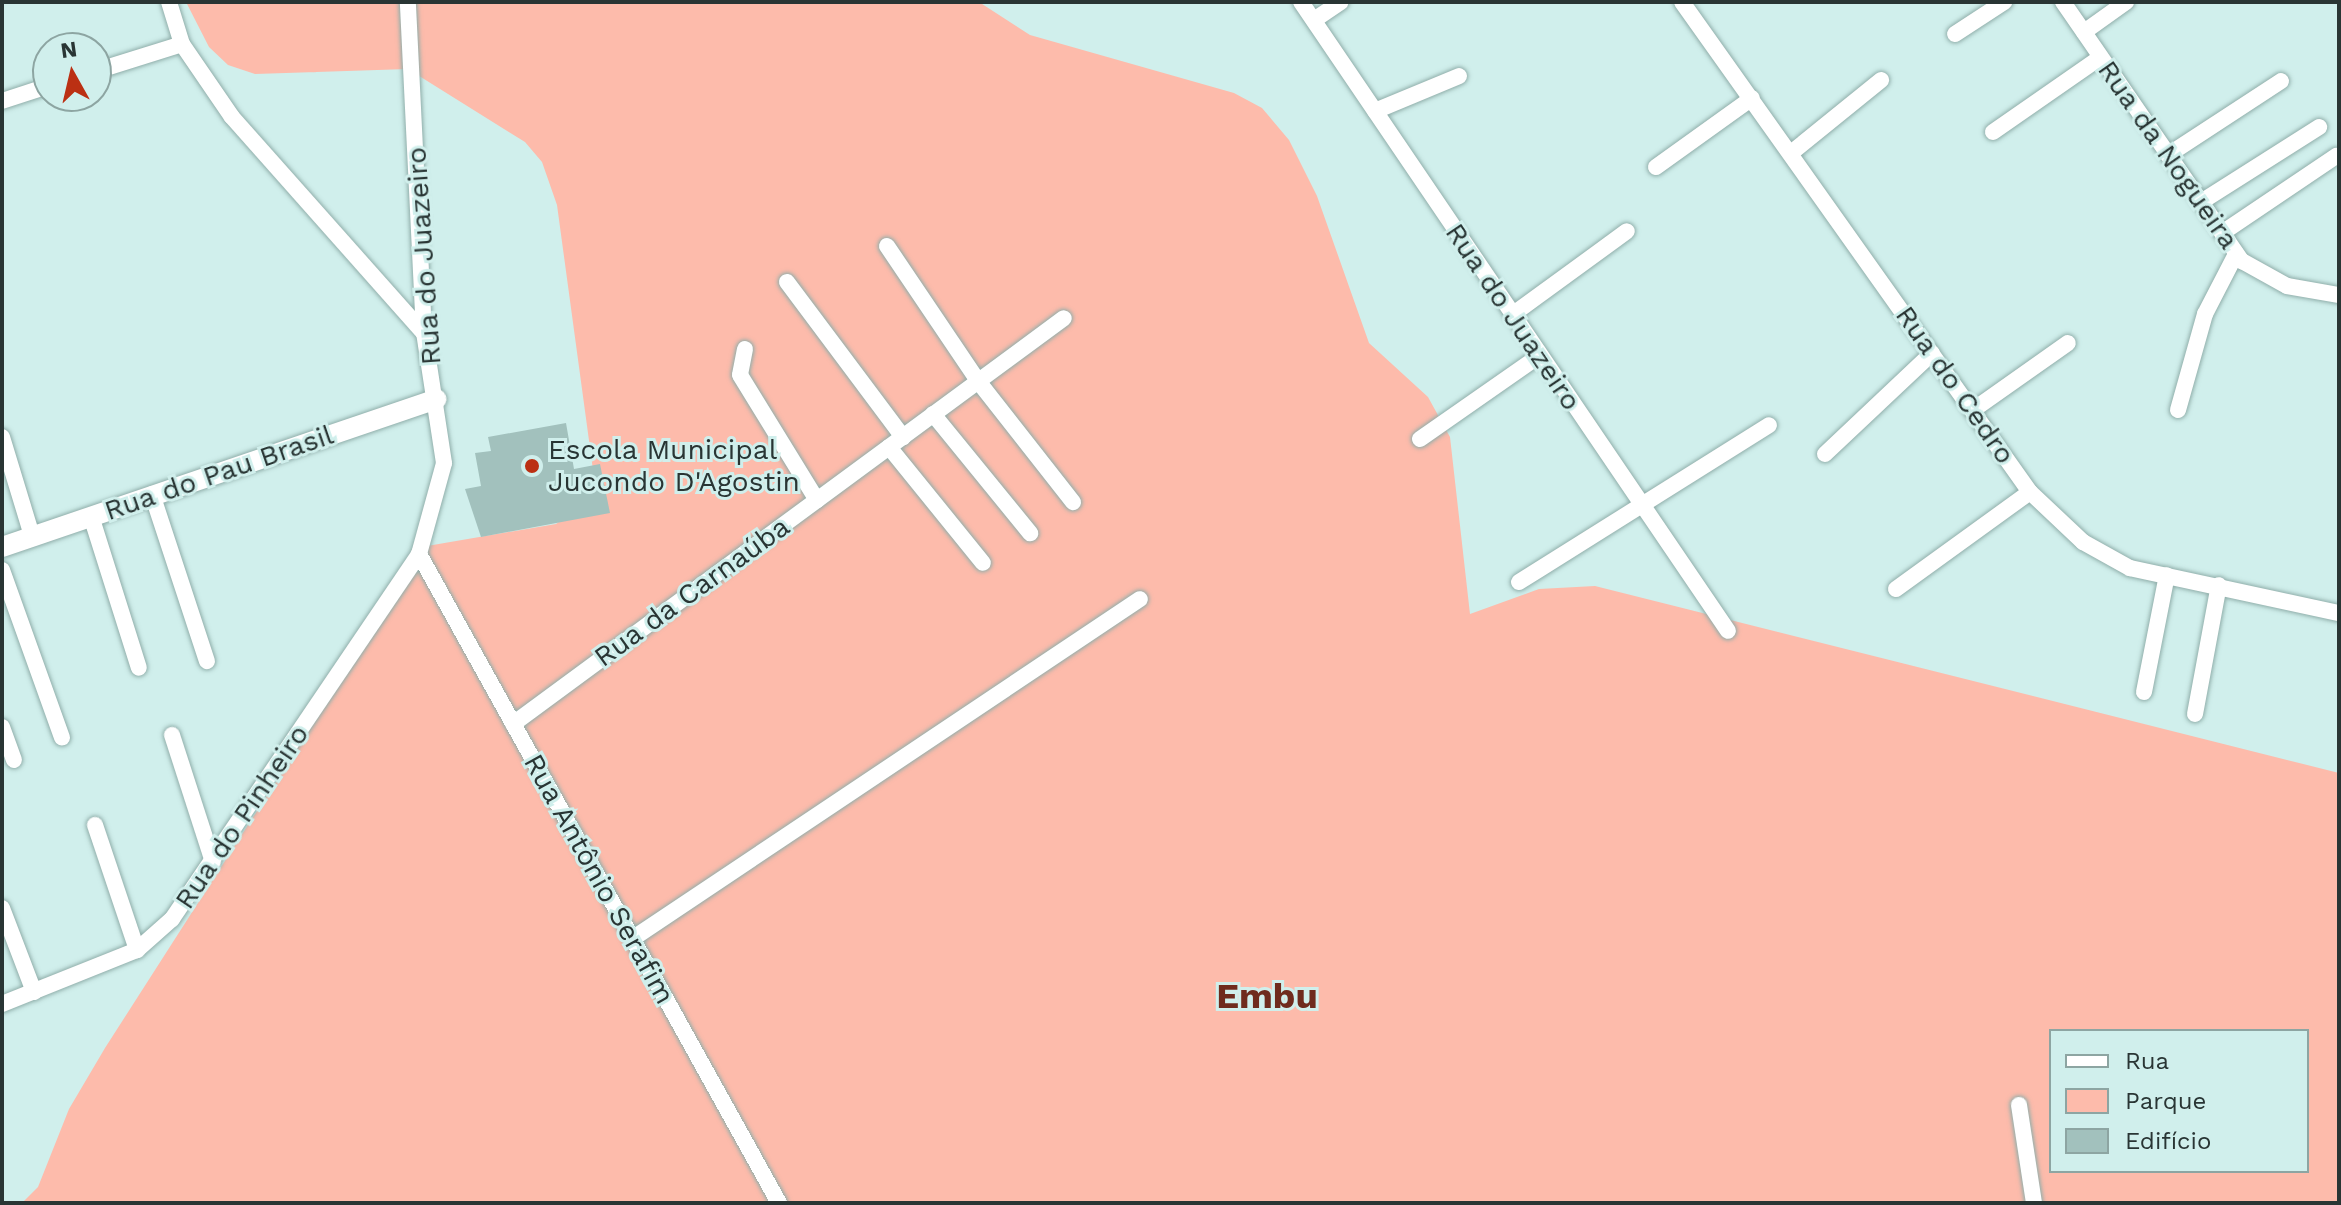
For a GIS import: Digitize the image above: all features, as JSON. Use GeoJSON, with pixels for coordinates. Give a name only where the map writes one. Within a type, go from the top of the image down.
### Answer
{"type":"FeatureCollection","features":[{"type":"Feature","properties":{"kind":"street"},"geometry":{"type":"LineString","coordinates":[[169,2],[182,44],[232,117],[424,333]]}},
{"type":"Feature","properties":{"kind":"street","name":"Rua do Juazeiro"},"geometry":{"type":"LineString","coordinates":[[408,2],[424,333],[437,399],[444,463],[419,554]]}},
{"type":"Feature","properties":{"kind":"street","name":"Rua do Juazeiro"},"geometry":{"type":"LineString","coordinates":[[1301,2],[1728,631]]}},
{"type":"Feature","properties":{"kind":"street"},"geometry":{"type":"LineString","coordinates":[[1314,20],[1341,2]]}},
{"type":"Feature","properties":{"kind":"street","name":"Rua do Cedro"},"geometry":{"type":"LineString","coordinates":[[1682,2],[2030,492],[2083,542],[2130,568],[2339,613]]}},
{"type":"Feature","properties":{"kind":"street"},"geometry":{"type":"LineString","coordinates":[[1955,34],[2004,2]]}},
{"type":"Feature","properties":{"kind":"street","name":"Rua da Nogueira"},"geometry":{"type":"LineString","coordinates":[[2063,2],[2236,254],[2263,276],[2339,295]]}},
{"type":"Feature","properties":{"kind":"street"},"geometry":{"type":"LineString","coordinates":[[2084,32],[2126,2]]}},
{"type":"Feature","properties":{"kind":"street"},"geometry":{"type":"LineString","coordinates":[[112,66],[182,44]]}},
{"type":"Feature","properties":{"kind":"street"},"geometry":{"type":"LineString","coordinates":[[1993,132],[2101,57]]}},
{"type":"Feature","properties":{"kind":"street"},"geometry":{"type":"LineString","coordinates":[[1375,111],[1459,76]]}},
{"type":"Feature","properties":{"kind":"street"},"geometry":{"type":"LineString","coordinates":[[1791,153],[1881,80]]}},
{"type":"Feature","properties":{"kind":"street"},"geometry":{"type":"LineString","coordinates":[[2168,155],[2281,81]]}},
{"type":"Feature","properties":{"kind":"street"},"geometry":{"type":"LineString","coordinates":[[2,101],[32,91]]}},
{"type":"Feature","properties":{"kind":"street"},"geometry":{"type":"LineString","coordinates":[[1656,167],[1752,98]]}},
{"type":"Feature","properties":{"kind":"street"},"geometry":{"type":"LineString","coordinates":[[2201,202],[2319,127]]}},
{"type":"Feature","properties":{"kind":"street"},"geometry":{"type":"LineString","coordinates":[[2222,233],[2336,156]]}},
{"type":"Feature","properties":{"kind":"street"},"geometry":{"type":"LineString","coordinates":[[1512,315],[1627,231]]}},
{"type":"Feature","properties":{"kind":"street"},"geometry":{"type":"LineString","coordinates":[[887,246],[978,381],[1073,502]]}},
{"type":"Feature","properties":{"kind":"street"},"geometry":{"type":"LineString","coordinates":[[2178,410],[2205,314],[2236,254]]}},
{"type":"Feature","properties":{"kind":"street"},"geometry":{"type":"LineString","coordinates":[[787,282],[903,437]]}},
{"type":"Feature","properties":{"kind":"street","name":"Rua da Carnaúba"},"geometry":{"type":"LineString","coordinates":[[513,724],[1064,318]]}},
{"type":"Feature","properties":{"kind":"street"},"geometry":{"type":"LineString","coordinates":[[1973,410],[2068,343]]}},
{"type":"Feature","properties":{"kind":"street"},"geometry":{"type":"LineString","coordinates":[[745,349],[738,364],[745,386],[817,500]]}},
{"type":"Feature","properties":{"kind":"street"},"geometry":{"type":"LineString","coordinates":[[1825,454],[1932,353]]}},
{"type":"Feature","properties":{"kind":"street"},"geometry":{"type":"LineString","coordinates":[[1420,439],[1539,356]]}},
{"type":"Feature","properties":{"kind":"street","name":"Rua do Pau Brasil"},"geometry":{"type":"LineString","coordinates":[[2,547],[437,399]]}},
{"type":"Feature","properties":{"kind":"street"},"geometry":{"type":"LineString","coordinates":[[933,414],[1030,533]]}},
{"type":"Feature","properties":{"kind":"street"},"geometry":{"type":"LineString","coordinates":[[1519,582],[1638,502],[1769,425]]}},
{"type":"Feature","properties":{"kind":"street"},"geometry":{"type":"LineString","coordinates":[[2,437],[32,536]]}},
{"type":"Feature","properties":{"kind":"street"},"geometry":{"type":"LineString","coordinates":[[889,447],[983,563]]}},
{"type":"Feature","properties":{"kind":"street"},"geometry":{"type":"LineString","coordinates":[[1896,589],[2030,492]]}},
{"type":"Feature","properties":{"kind":"street"},"geometry":{"type":"LineString","coordinates":[[152,494],[207,661]]}},
{"type":"Feature","properties":{"kind":"street"},"geometry":{"type":"LineString","coordinates":[[91,516],[139,668]]}},
{"type":"Feature","properties":{"kind":"street","name":"Rua Antônio Serafim"},"geometry":{"type":"LineString","coordinates":[[419,554],[779,1203]]}},
{"type":"Feature","properties":{"kind":"street","name":"Rua do Pinheiro"},"geometry":{"type":"LineString","coordinates":[[2,1004],[137,950],[172,919],[419,554]]}},
{"type":"Feature","properties":{"kind":"street"},"geometry":{"type":"LineString","coordinates":[[2,570],[62,738]]}},
{"type":"Feature","properties":{"kind":"street"},"geometry":{"type":"LineString","coordinates":[[2144,692],[2167,575]]}},
{"type":"Feature","properties":{"kind":"street"},"geometry":{"type":"LineString","coordinates":[[2195,714],[2219,585]]}},
{"type":"Feature","properties":{"kind":"street"},"geometry":{"type":"LineString","coordinates":[[632,939],[1140,599]]}},
{"type":"Feature","properties":{"kind":"street"},"geometry":{"type":"LineString","coordinates":[[2,727],[14,760]]}},
{"type":"Feature","properties":{"kind":"street"},"geometry":{"type":"LineString","coordinates":[[172,735],[213,862]]}},
{"type":"Feature","properties":{"kind":"street"},"geometry":{"type":"LineString","coordinates":[[95,825],[137,950]]}},
{"type":"Feature","properties":{"kind":"street"},"geometry":{"type":"LineString","coordinates":[[2,908],[34,992]]}},
{"type":"Feature","properties":{"kind":"street"},"geometry":{"type":"LineString","coordinates":[[2019,1105],[2034,1203]]}},
{"type":"Feature","properties":{"kind":"green space"},"geometry":{"type":"Polygon","coordinates":[[[186,2],[979,2],[1030,35],[1234,93],[1262,108],[1289,140],[1317,196],[1369,343],[1428,397],[1450,437],[1470,614],[1539,589],[1595,586],[2339,773],[2339,1203],[22,1203],[38,1187],[69,1109],[105,1048],[427,546],[556,524],[579,507],[593,470],[557,205],[542,162],[525,142],[408,69],[255,74],[228,65],[209,47],[186,2]]]}},
{"type":"Feature","properties":{"kind":"building"},"geometry":{"type":"Polygon","coordinates":[[[566,423],[574,469],[600,464],[610,513],[481,537],[465,489],[481,486],[475,453],[491,451],[488,437],[566,423]]]}},
{"type":"Feature","properties":{"kind":"place","name":"Escola Municipal Jucondo D'Agostin"},"geometry":{"type":"Point","coordinates":[532,466]}},
{"type":"Feature","properties":{"kind":"district","name":"Embu"},"geometry":{"type":"Point","coordinates":[1267,997]}}]}
